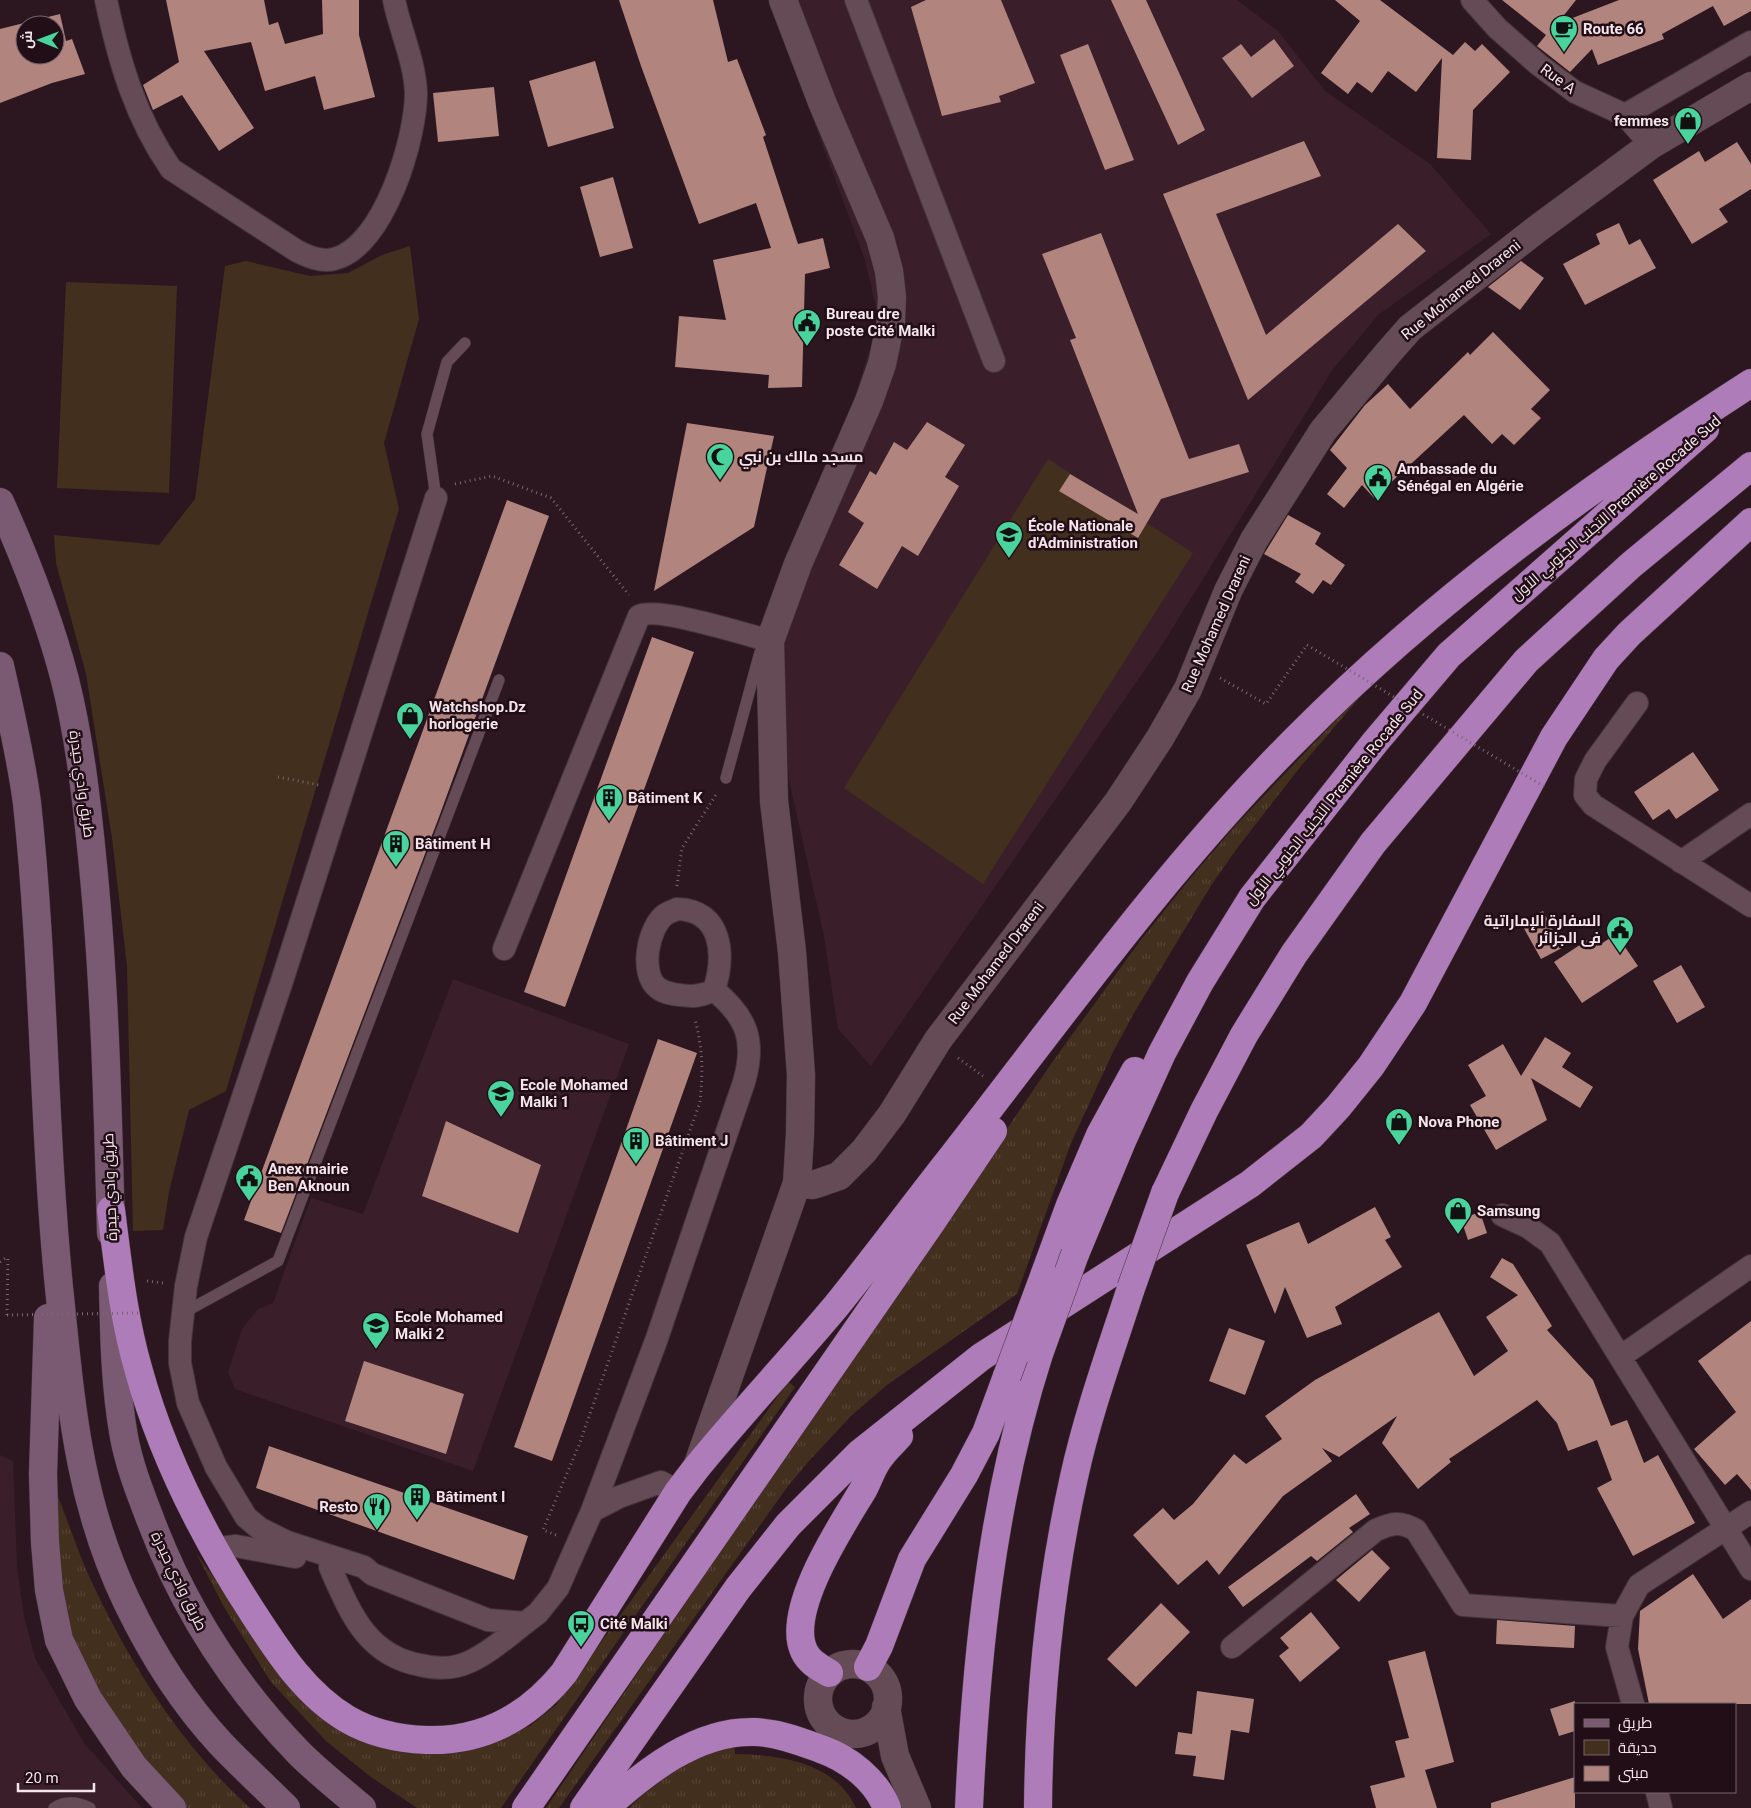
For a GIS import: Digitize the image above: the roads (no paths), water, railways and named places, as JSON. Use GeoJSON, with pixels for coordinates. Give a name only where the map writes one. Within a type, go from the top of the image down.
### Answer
{"type":"FeatureCollection","features":[{"type":"Feature","properties":{"kind":"highway"},"geometry":{"type":"LineString","coordinates":[[111,1210],[127,1325],[138,1370],[164,1449],[213,1549],[278,1652],[316,1696],[348,1720],[374,1732],[395,1737],[435,1740],[457,1739],[498,1728],[516,1717],[549,1691],[582,1648],[678,1492],[697,1467],[838,1303],[1114,949],[1231,807],[1301,734],[1392,649],[1512,550],[1654,445],[1751,382]]}},
{"type":"Feature","properties":{"kind":"highway","name":"التجنب الجنوبي الأول Première Rocade Sud"},"geometry":{"type":"LineString","coordinates":[[969,1808],[973,1732],[993,1561],[1014,1441],[1039,1354],[1075,1254],[1122,1141],[1162,1053],[1200,982],[1252,898],[1376,741],[1449,655],[1751,388]]}},
{"type":"Feature","properties":{"kind":"highway"},"geometry":{"type":"LineString","coordinates":[[1038,1808],[1042,1718],[1060,1544],[1086,1430],[1131,1288],[1165,1193],[1204,1110],[1244,1035],[1294,954],[1373,843],[1526,661],[1630,565],[1751,466]]}},
{"type":"Feature","properties":{"kind":"highway"},"geometry":{"type":"LineString","coordinates":[[584,1808],[738,1588],[788,1525],[860,1453],[951,1379],[989,1352],[1250,1184],[1311,1136],[1338,1107],[1371,1066],[1412,1003],[1554,737],[1606,659],[1629,634],[1751,522]]}},
{"type":"Feature","properties":{"kind":"highway"},"geometry":{"type":"LineString","coordinates":[[868,1667],[879,1646],[912,1559],[969,1466],[986,1433],[1070,1205],[1100,1135],[1142,1058],[1181,997],[1252,898]]}},
{"type":"Feature","properties":{"kind":"highway"},"geometry":{"type":"LineString","coordinates":[[526,1808],[931,1223],[1114,949]]}},
{"type":"Feature","properties":{"kind":"highway"},"geometry":{"type":"LineString","coordinates":[[829,1673],[811,1662],[803,1650],[802,1620],[812,1582],[879,1457],[951,1379]]}},
{"type":"Feature","properties":{"kind":"highway"},"geometry":{"type":"LineString","coordinates":[[605,1808],[631,1785],[682,1751],[728,1734],[753,1732],[834,1742],[855,1767],[868,1778],[889,1805]]}},
{"type":"Feature","properties":{"kind":"main road","name":"طريق وادي حيدرة"},"geometry":{"type":"LineString","coordinates":[[0,502],[32,575],[50,626],[76,731],[90,833],[104,1001],[118,1402],[131,1465],[157,1537],[179,1588],[207,1639],[251,1698],[300,1754],[362,1808]]}},
{"type":"Feature","properties":{"kind":"main road"},"geometry":{"type":"LineString","coordinates":[[0,666],[26,801],[37,926],[53,1234],[75,1437],[88,1498],[107,1555],[128,1603],[164,1670],[220,1743],[286,1808]]}},
{"type":"Feature","properties":{"kind":"main road"},"geometry":{"type":"LineString","coordinates":[[53,1234],[44,1393],[43,1474],[49,1590],[59,1640],[88,1700],[134,1767],[172,1808]]}},
{"type":"Feature","properties":{"kind":"street"},"geometry":{"type":"LineString","coordinates":[[106,0],[115,41],[132,99],[171,168],[297,251],[320,260],[332,260],[353,249],[371,229],[385,206],[411,141],[416,90],[394,0]]}},
{"type":"Feature","properties":{"kind":"street"},"geometry":{"type":"LineString","coordinates":[[697,1467],[796,1184],[800,1134],[801,1075],[792,952],[774,801],[767,640],[869,401],[882,364],[891,321],[892,297],[889,271],[880,238],[822,102],[783,0]]}},
{"type":"Feature","properties":{"kind":"street"},"geometry":{"type":"LineString","coordinates":[[856,0],[994,361]]}},
{"type":"Feature","properties":{"kind":"street","name":"Rue A"},"geometry":{"type":"LineString","coordinates":[[1472,0],[1504,34],[1538,65],[1575,92],[1625,115],[1652,145]]}},
{"type":"Feature","properties":{"kind":"street"},"geometry":{"type":"LineString","coordinates":[[1625,115],[1751,42]]}},
{"type":"Feature","properties":{"kind":"street","name":"Rue Mohamed Drareni"},"geometry":{"type":"LineString","coordinates":[[796,1184],[813,1185],[839,1176],[864,1152],[892,1114],[938,1040],[1118,802],[1160,738],[1188,689],[1228,591],[1254,540],[1324,431],[1388,353],[1417,323],[1537,229],[1652,145],[1751,86]]}},
{"type":"Feature","properties":{"kind":"street"},"geometry":{"type":"LineString","coordinates":[[436,498],[282,981],[196,1237],[186,1286],[180,1363],[188,1403],[216,1467],[246,1517],[272,1535],[364,1568],[372,1574],[488,1620],[525,1623]]}},
{"type":"Feature","properties":{"kind":"street"},"geometry":{"type":"LineString","coordinates":[[504,948],[635,622],[644,614],[682,619],[767,640]]}},
{"type":"Feature","properties":{"kind":"street"},"geometry":{"type":"LineString","coordinates":[[1637,703],[1595,761],[1586,779],[1585,795],[1593,806],[1751,906]]}},
{"type":"Feature","properties":{"kind":"street"},"geometry":{"type":"LineString","coordinates":[[1682,862],[1751,814]]}},
{"type":"Feature","properties":{"kind":"street"},"geometry":{"type":"LineString","coordinates":[[677,909],[698,913],[714,926],[720,958],[719,976],[714,990],[701,996],[668,994],[652,982],[647,970],[648,953],[658,924],[665,914],[677,909]]}},
{"type":"Feature","properties":{"kind":"street"},"geometry":{"type":"LineString","coordinates":[[330,1566],[357,1623],[372,1642],[391,1656],[412,1664],[431,1668],[450,1667],[469,1662],[498,1645],[538,1613],[558,1588],[592,1511],[656,1341],[748,1067],[749,1044],[740,1014],[714,990]]}},
{"type":"Feature","properties":{"kind":"street"},"geometry":{"type":"LineString","coordinates":[[1502,1215],[1528,1227],[1550,1244],[1751,1569]]}},
{"type":"Feature","properties":{"kind":"street"},"geometry":{"type":"LineString","coordinates":[[1620,1356],[1751,1266]]}},
{"type":"Feature","properties":{"kind":"street"},"geometry":{"type":"LineString","coordinates":[[592,1511],[619,1497],[661,1482],[678,1492]]}},
{"type":"Feature","properties":{"kind":"street"},"geometry":{"type":"LineString","coordinates":[[1633,1703],[1617,1648],[1622,1616],[1639,1585],[1751,1512]]}},
{"type":"Feature","properties":{"kind":"street"},"geometry":{"type":"LineString","coordinates":[[1232,1647],[1376,1530],[1391,1523],[1404,1523],[1416,1530],[1463,1605],[1622,1616]]}},
{"type":"Feature","properties":{"kind":"street"},"geometry":{"type":"LineString","coordinates":[[213,1549],[236,1546],[271,1551],[361,1575],[372,1574]]}},
{"type":"Feature","properties":{"kind":"street"},"geometry":{"type":"LineString","coordinates":[[856,1664],[868,1667],[877,1674],[884,1684],[888,1695],[882,1718],[874,1727],[864,1732],[852,1734],[834,1742],[818,1706],[818,1694],[822,1682],[829,1673],[844,1665],[856,1664]]}},
{"type":"Feature","properties":{"kind":"street"},"geometry":{"type":"LineString","coordinates":[[886,1707],[895,1756],[917,1808]]}},
{"type":"Feature","properties":{"kind":"street"},"geometry":{"type":"LineString","coordinates":[[1657,1793],[1661,1808]]}},
{"type":"Feature","properties":{"kind":"lane"},"geometry":{"type":"LineString","coordinates":[[436,498],[427,434],[447,362],[465,343]]}},
{"type":"Feature","properties":{"kind":"lane"},"geometry":{"type":"LineString","coordinates":[[726,778],[767,640]]}},
{"type":"Feature","properties":{"kind":"lane"},"geometry":{"type":"LineString","coordinates":[[183,1313],[278,1261],[499,680]]}},
{"type":"Feature","properties":{"kind":"lane"},"geometry":{"type":"LineString","coordinates":[[54,1808],[69,1802],[80,1803],[90,1808]]}},
{"type":"Feature","properties":{"kind":"place","name":"Route 66"},"geometry":{"type":"Point","coordinates":[1564,53]}},
{"type":"Feature","properties":{"kind":"place","name":"femmes"},"geometry":{"type":"Point","coordinates":[1688,145]}},
{"type":"Feature","properties":{"kind":"place","name":"Bureau dre poste Cité Malki"},"geometry":{"type":"Point","coordinates":[807,347]}},
{"type":"Feature","properties":{"kind":"place","name":"مسجد مالك بن نبي"},"geometry":{"type":"Point","coordinates":[720,481]}},
{"type":"Feature","properties":{"kind":"place","name":"Ambassade du Sénégal en Algérie"},"geometry":{"type":"Point","coordinates":[1378,502]}},
{"type":"Feature","properties":{"kind":"place","name":"École Nationale d'Administration"},"geometry":{"type":"Point","coordinates":[1009,559]}},
{"type":"Feature","properties":{"kind":"place","name":"Watchshop.Dz horlogerie"},"geometry":{"type":"Point","coordinates":[410,740]}},
{"type":"Feature","properties":{"kind":"place","name":"Bâtiment K"},"geometry":{"type":"Point","coordinates":[609,822]}},
{"type":"Feature","properties":{"kind":"place","name":"Bâtiment H"},"geometry":{"type":"Point","coordinates":[396,868]}},
{"type":"Feature","properties":{"kind":"place","name":"السفارة الإماراتية فى الجزائر"},"geometry":{"type":"Point","coordinates":[1620,954]}},
{"type":"Feature","properties":{"kind":"place","name":"Ecole Mohamed Malki 1"},"geometry":{"type":"Point","coordinates":[501,1118]}},
{"type":"Feature","properties":{"kind":"place","name":"Nova Phone"},"geometry":{"type":"Point","coordinates":[1399,1146]}},
{"type":"Feature","properties":{"kind":"place","name":"Bâtiment J"},"geometry":{"type":"Point","coordinates":[636,1165]}},
{"type":"Feature","properties":{"kind":"place","name":"Anex mairie Ben Aknoun"},"geometry":{"type":"Point","coordinates":[249,1202]}},
{"type":"Feature","properties":{"kind":"place","name":"Samsung"},"geometry":{"type":"Point","coordinates":[1458,1235]}},
{"type":"Feature","properties":{"kind":"place","name":"Ecole Mohamed Malki 2"},"geometry":{"type":"Point","coordinates":[376,1350]}},
{"type":"Feature","properties":{"kind":"place","name":"Bâtiment I"},"geometry":{"type":"Point","coordinates":[417,1521]}},
{"type":"Feature","properties":{"kind":"place","name":"Resto"},"geometry":{"type":"Point","coordinates":[377,1531]}},
{"type":"Feature","properties":{"kind":"place","name":"Cité Malki"},"geometry":{"type":"Point","coordinates":[581,1648]}}]}
